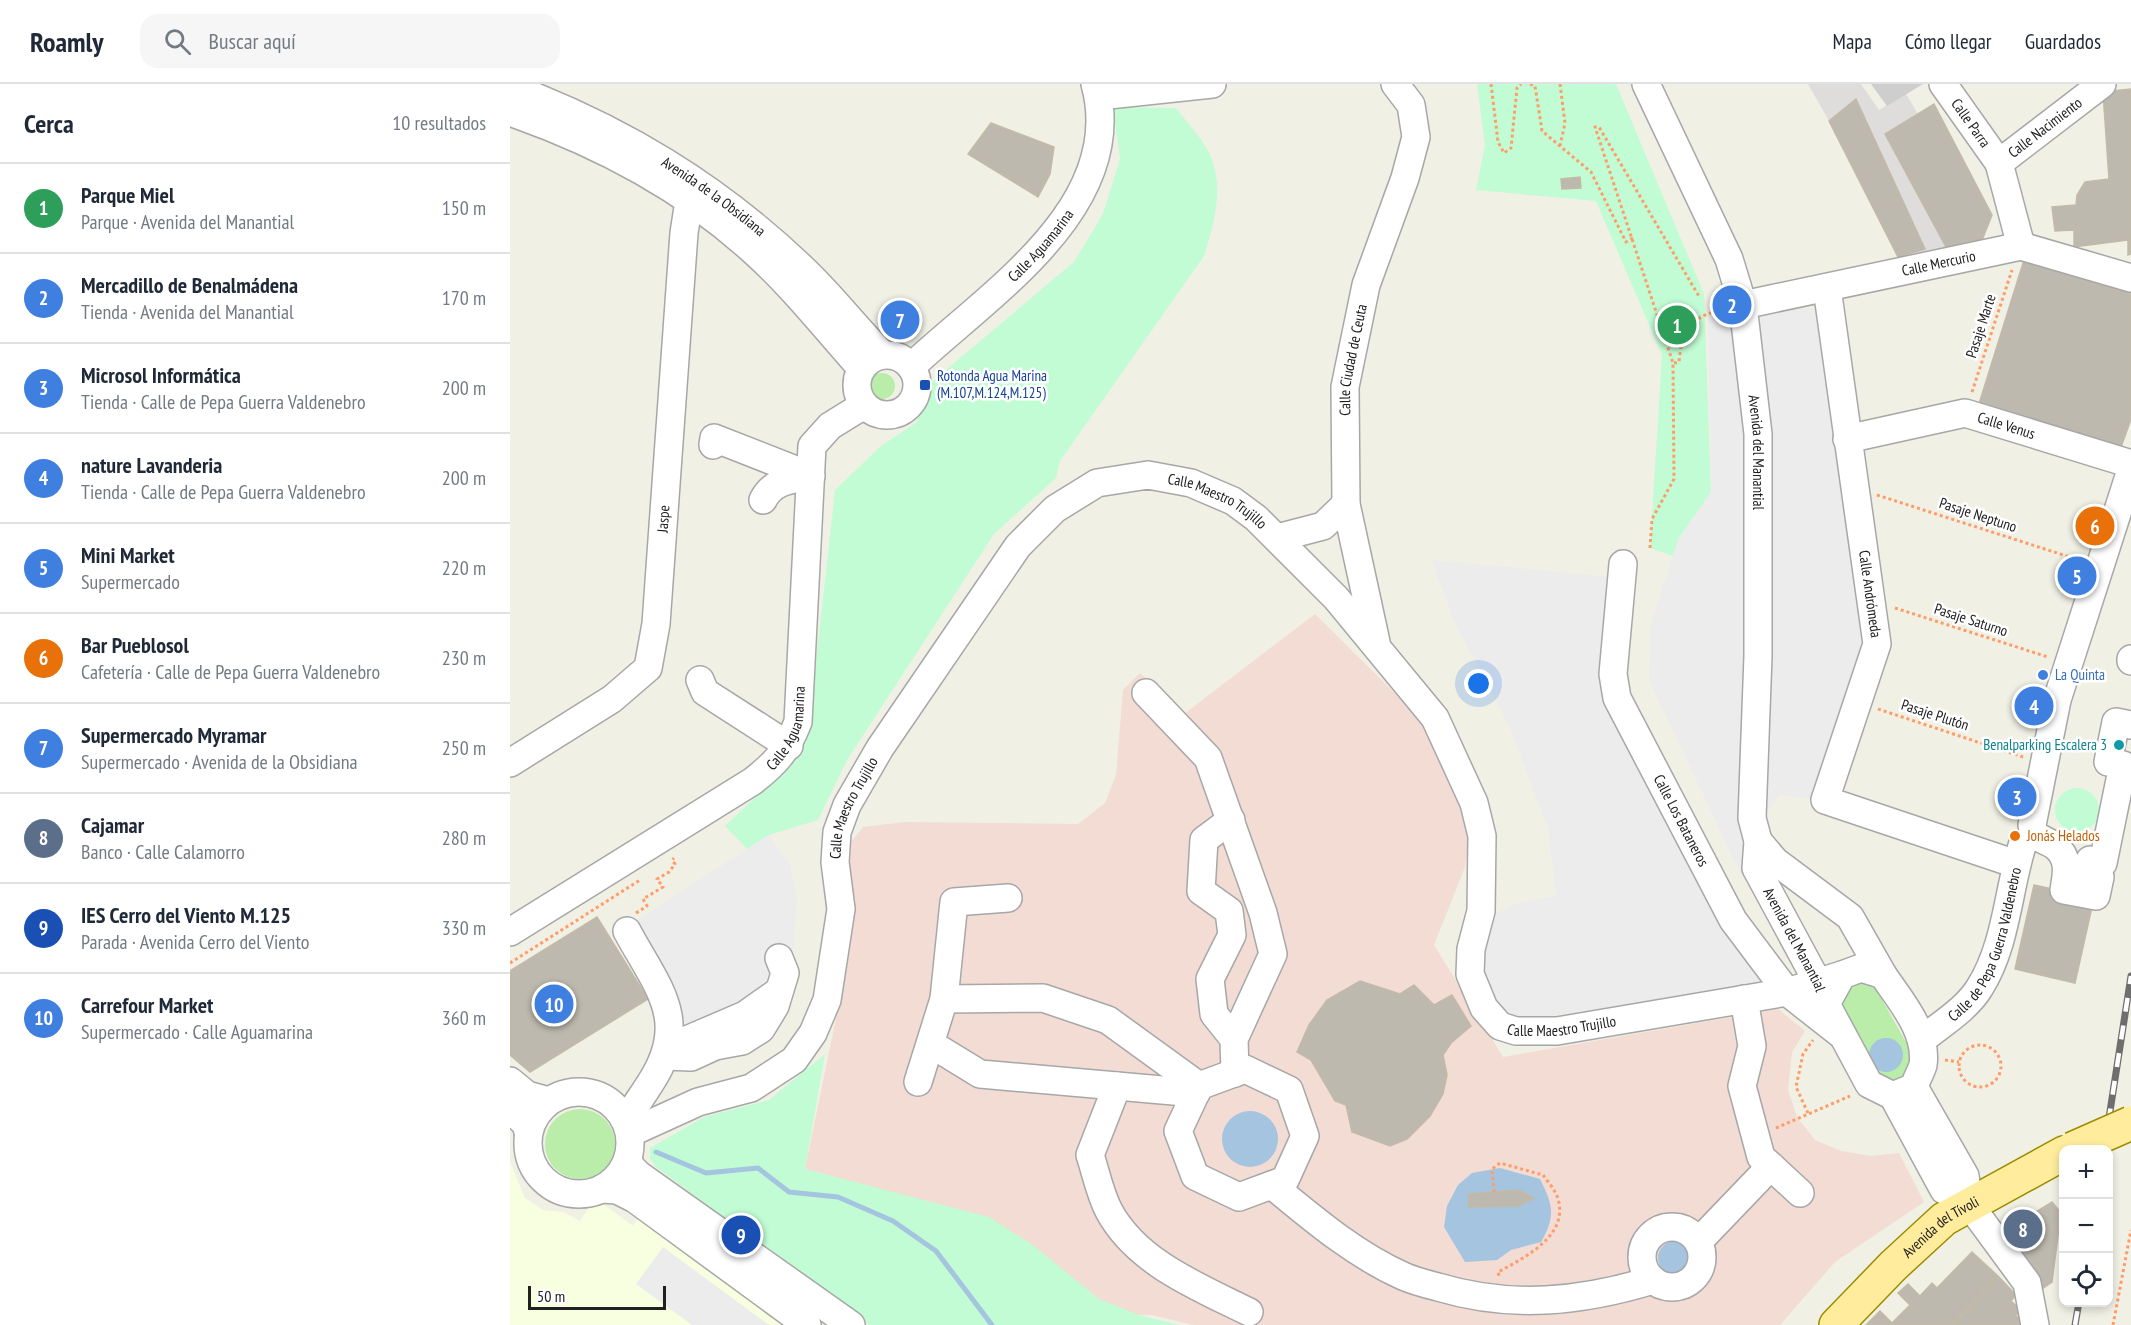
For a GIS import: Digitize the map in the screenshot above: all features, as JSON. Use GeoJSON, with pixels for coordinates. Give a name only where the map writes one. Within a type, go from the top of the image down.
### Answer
{"type":"FeatureCollection","features":[{"type":"Feature","properties":{"kind":"main road","name":"Avenida del Tívoli"},"geometry":{"type":"LineString","coordinates":[[2080,1145],[2131,1123]]}},
{"type":"Feature","properties":{"kind":"main road","name":"Avenida del Tívoli"},"geometry":{"type":"LineString","coordinates":[[1836,1325],[1893,1266],[1944,1219],[2059,1155]]}},
{"type":"Feature","properties":{"kind":"street"},"geometry":{"type":"LineString","coordinates":[[1097,90],[1212,84]]}},
{"type":"Feature","properties":{"kind":"street","name":"Calle Ciudad de Ceuta"},"geometry":{"type":"LineString","coordinates":[[1377,646],[1346,504],[1345,387],[1366,285],[1405,178],[1416,137],[1411,105],[1395,84]]}},
{"type":"Feature","properties":{"kind":"street","name":"Avenida del Manantial"},"geometry":{"type":"LineString","coordinates":[[1647,84],[1730,259],[1743,305],[1758,434],[1758,656],[1752,818],[1758,841],[1756,868],[1829,987],[1830,1034],[1869,1084],[1903,1092],[1923,1065],[1922,1040],[1909,1013],[1883,975],[1850,917],[1775,861],[1758,841]]}},
{"type":"Feature","properties":{"kind":"street","name":"Calle Parra"},"geometry":{"type":"LineString","coordinates":[[1943,84],[1999,163]]}},
{"type":"Feature","properties":{"kind":"street","name":"Calle Nacimiento"},"geometry":{"type":"LineString","coordinates":[[2021,246],[1999,163],[2102,84]]}},
{"type":"Feature","properties":{"kind":"street","name":"Avenida de la Obsidiana"},"geometry":{"type":"LineString","coordinates":[[510,87],[621,134],[719,196],[804,270],[872,362]]}},
{"type":"Feature","properties":{"kind":"street","name":"Calle Aguamarina"},"geometry":{"type":"LineString","coordinates":[[911,367],[995,295],[1044,246],[1083,189],[1100,139],[1097,90]]}},
{"type":"Feature","properties":{"kind":"street","name":"Avenida de la Obsidiana"},"geometry":{"type":"LineString","coordinates":[[510,112],[616,157],[689,201],[750,248],[807,305],[872,362]]}},
{"type":"Feature","properties":{"kind":"street","name":"Jaspe"},"geometry":{"type":"LineString","coordinates":[[510,763],[612,699],[648,668],[656,624],[684,233],[689,201]]}},
{"type":"Feature","properties":{"kind":"street","name":"Calle Mercurio"},"geometry":{"type":"LineString","coordinates":[[1743,305],[2021,246],[2131,278]]}},
{"type":"Feature","properties":{"kind":"street","name":"Calle Andrómeda"},"geometry":{"type":"LineString","coordinates":[[1827,288],[1877,644],[1825,800],[2016,864]]}},
{"type":"Feature","properties":{"kind":"street"},"geometry":{"type":"LineString","coordinates":[[894,356],[911,367],[916,376],[916,387],[912,401],[905,409],[883,415],[864,405],[857,384],[872,362],[894,356]]}},
{"type":"Feature","properties":{"kind":"street","name":"Calle Aguamarina"},"geometry":{"type":"LineString","coordinates":[[510,932],[753,781],[776,763],[789,746],[798,722],[812,446],[830,426],[864,405]]}},
{"type":"Feature","properties":{"kind":"street","name":"Calle Venus"},"geometry":{"type":"LineString","coordinates":[[1847,439],[1965,413],[2130,462]]}},
{"type":"Feature","properties":{"kind":"street"},"geometry":{"type":"LineString","coordinates":[[713,445],[714,438],[811,476]]}},
{"type":"Feature","properties":{"kind":"street"},"geometry":{"type":"LineString","coordinates":[[2130,462],[2057,700],[2032,825],[2034,834],[2055,846],[2064,857],[2068,870],[2064,890],[2096,896],[2100,877],[2088,874],[2090,860],[2103,863],[2123,765],[2108,762],[2116,722],[2131,725]]}},
{"type":"Feature","properties":{"kind":"street","name":"Calle de Pepa Guerra Valdenebro"},"geometry":{"type":"LineString","coordinates":[[1922,1040],[1966,1005],[1980,988],[1997,946],[2051,700],[2130,462]]}},
{"type":"Feature","properties":{"kind":"street","name":"Calle Maestro Trujillo"},"geometry":{"type":"LineString","coordinates":[[628,1138],[698,1102],[751,1088],[773,1076],[794,1060],[813,1033],[827,1000],[841,909],[835,862],[837,832],[847,805],[880,748],[1018,546],[1055,509],[1097,483],[1148,475],[1191,483],[1233,501],[1256,518],[1320,581],[1436,718],[1474,803],[1482,836],[1481,900],[1470,974],[1484,1008],[1500,1026],[1516,1031],[1557,1031],[1829,987]]}},
{"type":"Feature","properties":{"kind":"street"},"geometry":{"type":"LineString","coordinates":[[764,500],[768,490],[777,483],[811,476]]}},
{"type":"Feature","properties":{"kind":"street"},"geometry":{"type":"LineString","coordinates":[[1277,538],[1323,526],[1346,504]]}},
{"type":"Feature","properties":{"kind":"street","name":"Calle Los Bataneros"},"geometry":{"type":"LineString","coordinates":[[1623,564],[1613,674],[1617,698],[1733,920],[1788,992],[1830,1034]]}},
{"type":"Feature","properties":{"kind":"street"},"geometry":{"type":"LineString","coordinates":[[700,680],[705,692],[789,746]]}},
{"type":"Feature","properties":{"kind":"street"},"geometry":{"type":"LineString","coordinates":[[1146,693],[1208,758],[1258,896],[1273,954],[1234,1039],[1235,1073]]}},
{"type":"Feature","properties":{"kind":"street"},"geometry":{"type":"LineString","coordinates":[[1231,820],[1204,840],[1201,891],[1229,911],[1232,935],[1210,979],[1214,1014],[1234,1039]]}},
{"type":"Feature","properties":{"kind":"street"},"geometry":{"type":"LineString","coordinates":[[1219,904],[1258,896]]}},
{"type":"Feature","properties":{"kind":"street"},"geometry":{"type":"LineString","coordinates":[[918,1082],[944,999],[954,902],[1008,898]]}},
{"type":"Feature","properties":{"kind":"street"},"geometry":{"type":"LineString","coordinates":[[602,1189],[622,1171],[628,1138],[661,1062],[669,1011],[627,931]]}},
{"type":"Feature","properties":{"kind":"street"},"geometry":{"type":"LineString","coordinates":[[528,1132],[540,1109],[549,1101],[572,1092],[611,1093],[661,1062],[691,1057],[714,1046],[742,1041],[761,1029],[775,1006],[785,973],[779,958]]}},
{"type":"Feature","properties":{"kind":"street","name":"Avenida del Manantial"},"geometry":{"type":"LineString","coordinates":[[1829,987],[1861,968],[1883,975]]}},
{"type":"Feature","properties":{"kind":"street"},"geometry":{"type":"LineString","coordinates":[[944,999],[1044,998],[1108,1020],[1197,1089]]}},
{"type":"Feature","properties":{"kind":"street"},"geometry":{"type":"LineString","coordinates":[[1744,999],[1752,1046],[1742,1086],[1761,1157],[1800,1193]]}},
{"type":"Feature","properties":{"kind":"street"},"geometry":{"type":"LineString","coordinates":[[931,1044],[980,1074],[1117,1086],[1197,1089],[1245,1070],[1289,1090],[1305,1136],[1285,1180],[1239,1197],[1195,1176],[1178,1131],[1197,1089]]}},
{"type":"Feature","properties":{"kind":"street"},"geometry":{"type":"LineString","coordinates":[[661,1062],[674,1114]]}},
{"type":"Feature","properties":{"kind":"street"},"geometry":{"type":"LineString","coordinates":[[510,1081],[527,1095],[549,1101]]}},
{"type":"Feature","properties":{"kind":"street"},"geometry":{"type":"LineString","coordinates":[[1117,1086],[1090,1155],[1109,1211],[1134,1244],[1172,1273],[1249,1312]]}},
{"type":"Feature","properties":{"kind":"street"},"geometry":{"type":"LineString","coordinates":[[1903,1092],[1965,1176],[1969,1204],[2027,1283],[2035,1325]]}},
{"type":"Feature","properties":{"kind":"street"},"geometry":{"type":"LineString","coordinates":[[596,1094],[609,1100],[628,1138],[631,1167],[639,1175],[850,1325]]}},
{"type":"Feature","properties":{"kind":"street"},"geometry":{"type":"LineString","coordinates":[[510,1109],[526,1124],[531,1161],[548,1184],[574,1194],[602,1189],[617,1190],[635,1199],[807,1325]]}},
{"type":"Feature","properties":{"kind":"street"},"geometry":{"type":"LineString","coordinates":[[1699,1241],[1771,1166]]}},
{"type":"Feature","properties":{"kind":"street"},"geometry":{"type":"LineString","coordinates":[[1272,1185],[1332,1233],[1403,1277],[1471,1297],[1502,1301],[1568,1300],[1609,1293],[1653,1280]]}},
{"type":"Feature","properties":{"kind":"street"},"geometry":{"type":"LineString","coordinates":[[1679,1227],[1699,1241],[1702,1264],[1688,1284],[1664,1288],[1645,1274],[1641,1250],[1655,1230],[1679,1227]]}},
{"type":"Feature","properties":{"kind":"path"},"geometry":{"type":"LineString","coordinates":[[1491,84],[1498,142],[1504,153],[1511,148],[1517,88],[1521,84]]}},
{"type":"Feature","properties":{"kind":"path"},"geometry":{"type":"LineString","coordinates":[[1530,84],[1534,86],[1542,131],[1591,172],[1626,242],[1633,238]]}},
{"type":"Feature","properties":{"kind":"path"},"geometry":{"type":"LineString","coordinates":[[1560,84],[1565,123],[1560,146]]}},
{"type":"Feature","properties":{"kind":"path"},"geometry":{"type":"LineString","coordinates":[[1650,548],[1652,519],[1674,479],[1673,363],[1594,127],[1599,127],[1700,298]]}},
{"type":"Feature","properties":{"kind":"path","name":"Pasaje Marte"},"geometry":{"type":"LineString","coordinates":[[1965,413],[2021,246]]}},
{"type":"Feature","properties":{"kind":"path"},"geometry":{"type":"LineString","coordinates":[[1673,363],[1679,362],[1683,329],[1696,333],[1700,317],[1713,312]]}},
{"type":"Feature","properties":{"kind":"path","name":"Pasaje Neptuno"},"geometry":{"type":"LineString","coordinates":[[1854,488],[2095,566]]}},
{"type":"Feature","properties":{"kind":"path","name":"Pasaje Saturno"},"geometry":{"type":"LineString","coordinates":[[1870,601],[2064,663]]}},
{"type":"Feature","properties":{"kind":"path","name":"Pasaje Plutón"},"geometry":{"type":"LineString","coordinates":[[1858,703],[2039,762]]}},
{"type":"Feature","properties":{"kind":"path"},"geometry":{"type":"LineString","coordinates":[[643,899],[663,887],[657,879],[669,872]]}},
{"type":"Feature","properties":{"kind":"path"},"geometry":{"type":"LineString","coordinates":[[510,963],[641,879]]}},
{"type":"Feature","properties":{"kind":"path"},"geometry":{"type":"LineString","coordinates":[[1808,1113],[1796,1087],[1803,1054],[1830,1034]]}},
{"type":"Feature","properties":{"kind":"path"},"geometry":{"type":"LineString","coordinates":[[1979,1045],[1986,1046],[1997,1054],[2001,1067],[1996,1079],[1985,1086],[1978,1087],[1966,1081],[1962,1076],[1960,1062],[1966,1050],[1979,1045]]}},
{"type":"Feature","properties":{"kind":"path"},"geometry":{"type":"LineString","coordinates":[[1943,1060],[1960,1062]]}},
{"type":"Feature","properties":{"kind":"path"},"geometry":{"type":"LineString","coordinates":[[1756,1138],[1808,1113],[1847,1098]]}},
{"type":"Feature","properties":{"kind":"path"},"geometry":{"type":"LineString","coordinates":[[1494,1192],[1492,1169],[1500,1163],[1543,1175],[1558,1199],[1558,1221],[1539,1249],[1498,1272],[1502,1301]]}},
{"type":"Feature","properties":{"kind":"path"},"geometry":{"type":"LineString","coordinates":[[2113,1325],[2131,1230]]}},
{"type":"Feature","properties":{"kind":"shaded area"},"geometry":{"type":"Polygon","coordinates":[[[1808,84],[1861,84],[1879,110],[1906,94],[1918,114],[1934,104],[1992,215],[1982,240],[1898,257],[1808,84]]]}},
{"type":"Feature","properties":{"kind":"shaded area"},"geometry":{"type":"Polygon","coordinates":[[[1871,84],[1923,84],[1887,106],[1871,84]]]}},
{"type":"Feature","properties":{"kind":"shaded area"},"geometry":{"type":"Polygon","coordinates":[[[1824,307],[1863,646],[1812,799],[1780,795],[1755,827],[1757,887],[1743,879],[1649,680],[1651,623],[1678,540],[1711,492],[1708,317],[1824,307]]]}},
{"type":"Feature","properties":{"kind":"shaded area"},"geometry":{"type":"Polygon","coordinates":[[[1431,560],[1613,577],[1602,695],[1726,929],[1764,982],[1539,1018],[1512,1017],[1495,1004],[1481,975],[1483,952],[1494,914],[1517,903],[1556,896],[1548,829],[1509,726],[1456,625],[1431,560]]]}},
{"type":"Feature","properties":{"kind":"shaded area"},"geometry":{"type":"Polygon","coordinates":[[[1315,614],[1441,739],[1471,825],[1465,867],[1434,945],[1503,1057],[1778,1009],[1805,1031],[1792,1052],[1788,1090],[1797,1117],[1815,1140],[1841,1151],[1871,1156],[1899,1153],[1924,1202],[1835,1262],[1780,1325],[1194,1325],[1151,1315],[1050,1315],[989,1218],[805,1169],[849,955],[852,886],[848,846],[863,827],[905,822],[1078,824],[1105,803],[1116,775],[1123,690],[1140,673],[1184,714],[1315,614]]]}},
{"type":"Feature","properties":{"kind":"shaded area"},"geometry":{"type":"Polygon","coordinates":[[[769,835],[790,865],[797,899],[791,976],[687,1043],[634,922],[769,835]]]}},
{"type":"Feature","properties":{"kind":"shaded area"},"geometry":{"type":"Polygon","coordinates":[[[510,1162],[525,1198],[543,1210],[563,1212],[580,1221],[595,1198],[633,1226],[640,1215],[785,1325],[510,1325],[510,1162]]]}},
{"type":"Feature","properties":{"kind":"shaded area"},"geometry":{"type":"Polygon","coordinates":[[[663,1247],[769,1325],[692,1325],[636,1284],[663,1247]]]}},
{"type":"Feature","properties":{"kind":"green space"},"geometry":{"type":"Polygon","coordinates":[[[1477,84],[1616,84],[1704,294],[1711,492],[1678,540],[1673,556],[1650,548],[1662,355],[1596,201],[1476,190],[1485,146],[1477,84]]]}},
{"type":"Feature","properties":{"kind":"green space"},"geometry":{"type":"Polygon","coordinates":[[[1113,107],[1176,108],[1204,144],[1215,169],[1217,194],[1214,219],[1204,256],[1060,461],[1056,478],[994,534],[847,760],[818,820],[769,835],[747,849],[725,826],[794,761],[809,725],[835,490],[881,446],[917,422],[928,385],[1074,262],[1103,214],[1120,159],[1113,107]]]}},
{"type":"Feature","properties":{"kind":"green space"},"geometry":{"type":"Polygon","coordinates":[[[882,373],[891,377],[895,386],[891,395],[882,399],[873,395],[869,386],[873,377],[882,373]]]}},
{"type":"Feature","properties":{"kind":"green space"},"geometry":{"type":"Polygon","coordinates":[[[2077,788],[2093,794],[2099,810],[2093,826],[2077,832],[2061,826],[2055,810],[2061,794],[2077,788]]]}},
{"type":"Feature","properties":{"kind":"green space"},"geometry":{"type":"Polygon","coordinates":[[[1858,982],[1876,989],[1915,1058],[1903,1083],[1874,1078],[1836,998],[1842,991],[1858,982]]]}},
{"type":"Feature","properties":{"kind":"green space"},"geometry":{"type":"Polygon","coordinates":[[[825,1054],[805,1169],[989,1217],[1034,1246],[1099,1299],[1139,1315],[1179,1325],[869,1325],[656,1167],[650,1159],[650,1148],[704,1117],[769,1100],[825,1054]]]}},
{"type":"Feature","properties":{"kind":"green space"},"geometry":{"type":"Polygon","coordinates":[[[580,1109],[593,1112],[605,1119],[612,1131],[615,1144],[612,1157],[605,1169],[593,1176],[580,1179],[567,1176],[555,1169],[548,1157],[545,1144],[548,1131],[555,1119],[567,1112],[580,1109]]]}},
{"type":"Feature","properties":{"kind":"water"},"geometry":{"type":"Polygon","coordinates":[[[1886,1038],[1898,1043],[1903,1055],[1898,1067],[1886,1072],[1874,1067],[1869,1055],[1874,1043],[1886,1038]]]}},
{"type":"Feature","properties":{"kind":"water"},"geometry":{"type":"Polygon","coordinates":[[[1250,1111],[1261,1113],[1270,1119],[1276,1128],[1278,1139],[1276,1150],[1270,1159],[1261,1165],[1250,1167],[1239,1165],[1230,1159],[1224,1150],[1222,1139],[1224,1128],[1230,1119],[1239,1113],[1250,1111]]]}},
{"type":"Feature","properties":{"kind":"water"},"geometry":{"type":"Polygon","coordinates":[[[1500,1168],[1540,1179],[1550,1204],[1549,1225],[1541,1242],[1511,1250],[1497,1260],[1465,1262],[1444,1227],[1447,1206],[1458,1185],[1472,1173],[1500,1168]]]}},
{"type":"Feature","properties":{"kind":"water"},"geometry":{"type":"Polygon","coordinates":[[[1675,1241],[1687,1246],[1692,1258],[1687,1270],[1675,1275],[1663,1270],[1658,1258],[1663,1246],[1675,1241]]]}},
{"type":"Feature","properties":{"kind":"building"},"geometry":{"type":"Polygon","coordinates":[[[2131,89],[2131,254],[2128,255],[2128,240],[2074,247],[2074,230],[2055,231],[2052,207],[2076,205],[2077,195],[2085,182],[2109,179],[2103,92],[2131,89]]]}},
{"type":"Feature","properties":{"kind":"building"},"geometry":{"type":"Polygon","coordinates":[[[1856,99],[1925,249],[1898,257],[1829,121],[1856,99]]]}},
{"type":"Feature","properties":{"kind":"building"},"geometry":{"type":"Polygon","coordinates":[[[1934,104],[1992,215],[1982,240],[1946,247],[1885,134],[1934,104]]]}},
{"type":"Feature","properties":{"kind":"building"},"geometry":{"type":"Polygon","coordinates":[[[991,123],[1054,147],[1050,174],[1038,197],[968,154],[991,123]]]}},
{"type":"Feature","properties":{"kind":"building"},"geometry":{"type":"Polygon","coordinates":[[[1580,177],[1581,188],[1562,189],[1561,179],[1580,177]]]}},
{"type":"Feature","properties":{"kind":"building"},"geometry":{"type":"Polygon","coordinates":[[[2024,260],[2131,294],[2131,419],[2119,453],[1978,407],[2024,260]]]}},
{"type":"Feature","properties":{"kind":"building"},"geometry":{"type":"Polygon","coordinates":[[[2034,885],[2094,898],[2075,983],[2015,969],[2034,885]]]}},
{"type":"Feature","properties":{"kind":"building"},"geometry":{"type":"Polygon","coordinates":[[[597,917],[648,999],[530,1072],[510,1055],[510,971],[597,917]]]}},
{"type":"Feature","properties":{"kind":"building"},"geometry":{"type":"Polygon","coordinates":[[[1360,981],[1400,994],[1414,985],[1434,1005],[1452,995],[1471,1026],[1451,1043],[1443,1055],[1447,1075],[1443,1094],[1430,1116],[1407,1139],[1390,1146],[1352,1132],[1346,1105],[1335,1101],[1311,1060],[1297,1052],[1309,1025],[1327,1000],[1360,981]]]}},
{"type":"Feature","properties":{"kind":"building"},"geometry":{"type":"Polygon","coordinates":[[[1519,1190],[1534,1198],[1519,1206],[1468,1207],[1469,1194],[1519,1190]]]}},
{"type":"Feature","properties":{"kind":"building"},"geometry":{"type":"Polygon","coordinates":[[[2052,1202],[2059,1211],[2059,1228],[2052,1282],[2042,1289],[1999,1235],[2052,1202]]]}},
{"type":"Feature","properties":{"kind":"building"},"geometry":{"type":"Polygon","coordinates":[[[1972,1252],[1999,1277],[1951,1325],[1866,1325],[1880,1311],[1892,1323],[1910,1305],[1898,1293],[1908,1284],[1920,1296],[1932,1283],[1937,1288],[1972,1252]]]}},
{"type":"Feature","properties":{"kind":"building"},"geometry":{"type":"Polygon","coordinates":[[[1999,1277],[2016,1295],[2011,1301],[2021,1310],[2016,1315],[2024,1325],[1953,1325],[1999,1277]]]}},
{"type":"Feature","properties":{"kind":"waterway"},"geometry":{"type":"LineString","coordinates":[[656,1152],[706,1173],[758,1168],[789,1192],[838,1197],[893,1221],[936,1251],[992,1325]]}},
{"type":"Feature","properties":{"kind":"railway"},"geometry":{"type":"LineString","coordinates":[[2105,1145],[2131,976]]}},
{"type":"Feature","properties":{"kind":"railway"},"geometry":{"type":"LineString","coordinates":[[2075,1325],[2078,1307]]}},
{"type":"Feature","properties":{"kind":"place","name":"Mercadillo de Benalmádena"},"geometry":{"type":"Point","coordinates":[1732,305]}},
{"type":"Feature","properties":{"kind":"place","name":"Supermercado Myramar"},"geometry":{"type":"Point","coordinates":[900,320]}},
{"type":"Feature","properties":{"kind":"place","name":"Parque Miel"},"geometry":{"type":"Point","coordinates":[1677,325]}},
{"type":"Feature","properties":{"kind":"place","name":"Rotonda Agua Marina (M.107,M.124,M.125)"},"geometry":{"type":"Point","coordinates":[925,385]}},
{"type":"Feature","properties":{"kind":"place","name":"Bar Pueblosol"},"geometry":{"type":"Point","coordinates":[2095,526]}},
{"type":"Feature","properties":{"kind":"place","name":"Mini Market"},"geometry":{"type":"Point","coordinates":[2077,576]}},
{"type":"Feature","properties":{"kind":"place","name":"La Quinta"},"geometry":{"type":"Point","coordinates":[2043,675]}},
{"type":"Feature","properties":{"kind":"place","name":"nature Lavanderia"},"geometry":{"type":"Point","coordinates":[2034,706]}},
{"type":"Feature","properties":{"kind":"place","name":"Benalparking Escalera 3"},"geometry":{"type":"Point","coordinates":[2119,745]}},
{"type":"Feature","properties":{"kind":"place","name":"Microsol Informática"},"geometry":{"type":"Point","coordinates":[2017,797]}},
{"type":"Feature","properties":{"kind":"place","name":"Jonás Helados"},"geometry":{"type":"Point","coordinates":[2015,836]}},
{"type":"Feature","properties":{"kind":"place","name":"Carrefour Market"},"geometry":{"type":"Point","coordinates":[554,1004]}},
{"type":"Feature","properties":{"kind":"place","name":"Cajamar"},"geometry":{"type":"Point","coordinates":[2023,1229]}},
{"type":"Feature","properties":{"kind":"place","name":"IES Cerro del Viento M.125"},"geometry":{"type":"Point","coordinates":[741,1235]}}]}
